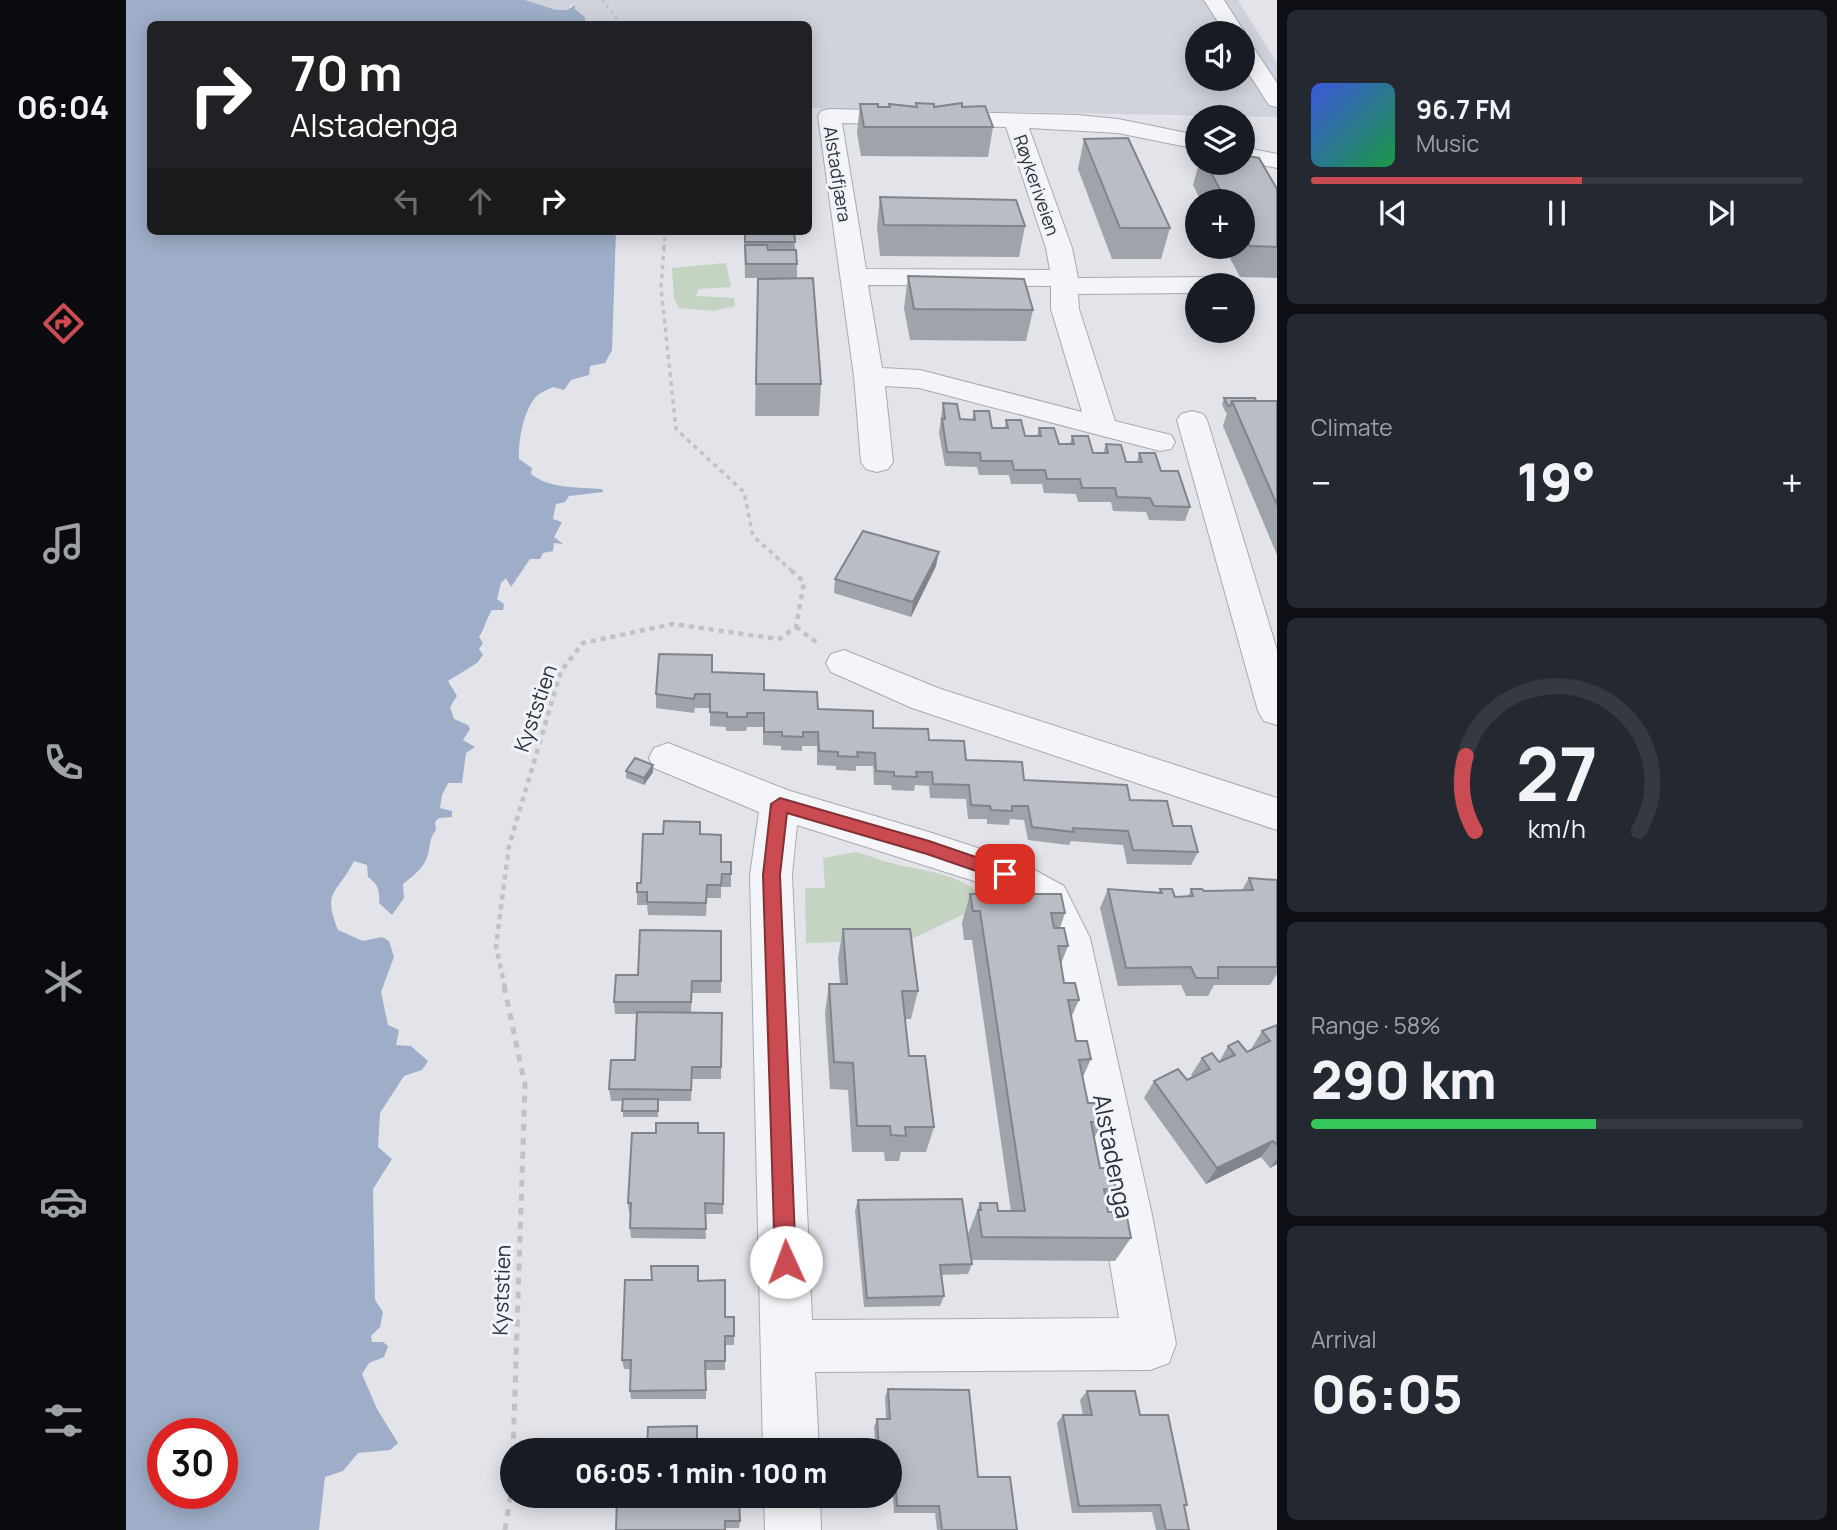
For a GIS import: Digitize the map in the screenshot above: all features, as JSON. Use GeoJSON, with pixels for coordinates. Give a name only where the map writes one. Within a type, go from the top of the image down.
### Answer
{"type":"FeatureCollection","features":[{"type":"Feature","properties":{"kind":"street"},"geometry":{"type":"LineString","coordinates":[[1214,0],[1227,21]]}},
{"type":"Feature","properties":{"kind":"street"},"geometry":{"type":"LineString","coordinates":[[1255,66],[1277,100]]}},
{"type":"Feature","properties":{"kind":"street","name":"Alstadfjæra"},"geometry":{"type":"LineString","coordinates":[[877,462],[869,376],[829,116],[1015,121]]}},
{"type":"Feature","properties":{"kind":"street","name":"Røykeriveien"},"geometry":{"type":"LineString","coordinates":[[1102,427],[1065,309],[1065,282],[1059,248],[1015,121],[1118,126],[1185,140]]}},
{"type":"Feature","properties":{"kind":"street"},"geometry":{"type":"LineString","coordinates":[[1255,156],[1277,161]]}},
{"type":"Feature","properties":{"kind":"street"},"geometry":{"type":"LineString","coordinates":[[854,277],[1185,284]]}},
{"type":"Feature","properties":{"kind":"street"},"geometry":{"type":"LineString","coordinates":[[869,376],[920,379],[1160,442]]}},
{"type":"Feature","properties":{"kind":"street"},"geometry":{"type":"LineString","coordinates":[[1192,420],[1277,711]]}},
{"type":"Feature","properties":{"kind":"street"},"geometry":{"type":"LineString","coordinates":[[844,663],[925,698],[1277,814]]}},
{"type":"Feature","properties":{"kind":"street","name":"Alstadenga"},"geometry":{"type":"LineString","coordinates":[[668,758],[780,804],[929,848],[1005,874],[1049,898],[1069,938],[1127,1215],[1150,1344],[789,1346]]}},
{"type":"Feature","properties":{"kind":"street"},"geometry":{"type":"LineString","coordinates":[[780,804],[771,875],[791,1438]]}},
{"type":"Feature","properties":{"kind":"street"},"geometry":{"type":"LineString","coordinates":[[792,1508],[793,1530]]}},
{"type":"Feature","properties":{"kind":"path"},"geometry":{"type":"LineString","coordinates":[[601,0],[618,21]]}},
{"type":"Feature","properties":{"kind":"path","name":"Kyststien"},"geometry":{"type":"LineString","coordinates":[[513,1438],[525,1085],[496,946],[509,846],[561,671],[583,643],[673,624],[779,639],[796,627],[804,582],[752,536],[744,492],[676,429],[662,288],[665,235]]}},
{"type":"Feature","properties":{"kind":"path"},"geometry":{"type":"LineString","coordinates":[[505,1530],[508,1508]]}},
{"type":"Feature","properties":{"kind":"shaded area"},"geometry":{"type":"Polygon","coordinates":[[[525,0],[1238,0],[1251,21],[1185,21],[1185,91],[1255,91],[1255,27],[1277,63],[1277,117],[1255,117],[1255,105],[1185,105],[1185,115],[812,108],[812,21],[585,21],[585,17],[571,5],[567,10],[556,10],[525,0]]]}},
{"type":"Feature","properties":{"kind":"green space"},"geometry":{"type":"Polygon","coordinates":[[[726,263],[731,287],[699,289],[696,296],[734,298],[735,306],[714,311],[679,308],[674,298],[672,268],[726,263]]]}},
{"type":"Feature","properties":{"kind":"green space"},"geometry":{"type":"Polygon","coordinates":[[[856,852],[961,882],[981,895],[992,916],[962,915],[910,940],[806,943],[805,888],[825,888],[823,858],[856,852]]]}},
{"type":"Feature","properties":{"kind":"water"},"geometry":{"type":"Polygon","coordinates":[[[126,0],[525,0],[556,10],[567,10],[575,5],[575,9],[585,17],[585,21],[147,21],[147,235],[616,235],[612,350],[605,363],[590,366],[589,375],[571,380],[564,390],[553,387],[536,397],[524,420],[519,452],[519,459],[532,468],[531,474],[538,479],[565,486],[602,489],[603,492],[569,496],[565,502],[556,504],[553,519],[562,522],[554,537],[563,544],[554,543],[553,551],[543,553],[540,559],[530,559],[511,587],[506,578],[501,583],[497,599],[504,604],[503,610],[492,610],[479,637],[483,643],[479,649],[483,655],[477,663],[448,681],[457,696],[450,707],[454,719],[468,725],[470,729],[463,740],[475,747],[466,753],[462,783],[448,783],[442,795],[440,808],[452,811],[452,817],[439,818],[435,822],[436,830],[425,861],[403,884],[404,898],[392,915],[379,903],[378,888],[368,877],[367,865],[354,861],[332,899],[331,907],[338,930],[363,941],[382,937],[389,941],[394,957],[381,992],[388,1025],[399,1030],[396,1045],[411,1046],[428,1061],[422,1070],[404,1076],[380,1113],[378,1147],[392,1159],[373,1189],[375,1300],[383,1312],[380,1327],[371,1336],[372,1342],[383,1342],[388,1346],[384,1357],[369,1363],[362,1374],[377,1409],[398,1443],[390,1450],[358,1453],[343,1471],[325,1477],[319,1530],[126,1530],[126,0]]]}},
{"type":"Feature","properties":{"kind":"building"},"geometry":{"type":"Polygon","coordinates":[[[916,103],[934,104],[934,107],[962,103],[962,107],[985,106],[993,127],[864,127],[860,104],[917,107],[916,103]]]}},
{"type":"Feature","properties":{"kind":"building"},"geometry":{"type":"Polygon","coordinates":[[[1128,138],[1170,228],[1120,228],[1084,139],[1128,138]]]}},
{"type":"Feature","properties":{"kind":"building"},"geometry":{"type":"Polygon","coordinates":[[[1255,157],[1259,158],[1277,189],[1277,247],[1255,246],[1255,189],[1220,189],[1212,175],[1255,175],[1255,157]]]}},
{"type":"Feature","properties":{"kind":"building"},"geometry":{"type":"Polygon","coordinates":[[[880,197],[1016,200],[1025,226],[884,225],[880,197]]]}},
{"type":"Feature","properties":{"kind":"building"},"geometry":{"type":"Polygon","coordinates":[[[745,235],[794,235],[795,242],[745,242],[745,235]]]}},
{"type":"Feature","properties":{"kind":"building"},"geometry":{"type":"Polygon","coordinates":[[[745,245],[767,245],[768,250],[796,250],[797,264],[746,264],[745,245]]]}},
{"type":"Feature","properties":{"kind":"building"},"geometry":{"type":"Polygon","coordinates":[[[908,276],[1024,279],[1033,310],[914,309],[908,276]]]}},
{"type":"Feature","properties":{"kind":"building"},"geometry":{"type":"Polygon","coordinates":[[[813,278],[821,384],[756,384],[758,279],[813,278]]]}},
{"type":"Feature","properties":{"kind":"building"},"geometry":{"type":"Polygon","coordinates":[[[1224,398],[1255,398],[1256,401],[1232,401],[1228,406],[1224,398]]]}},
{"type":"Feature","properties":{"kind":"building"},"geometry":{"type":"Polygon","coordinates":[[[1232,401],[1277,401],[1277,505],[1232,401]]]}},
{"type":"Feature","properties":{"kind":"building"},"geometry":{"type":"Polygon","coordinates":[[[943,403],[957,404],[960,419],[975,420],[974,411],[989,411],[992,428],[1008,428],[1006,420],[1021,420],[1025,436],[1041,436],[1039,428],[1054,428],[1059,444],[1074,444],[1072,436],[1088,436],[1093,453],[1108,453],[1106,444],[1121,445],[1126,462],[1142,462],[1139,453],[1155,453],[1161,471],[1178,471],[1190,507],[1154,506],[1150,498],[1117,497],[1115,488],[1082,488],[1080,479],[1047,479],[1045,470],[1014,470],[1012,461],[981,461],[980,453],[947,452],[942,419],[945,419],[943,403]]]}},
{"type":"Feature","properties":{"kind":"building"},"geometry":{"type":"Polygon","coordinates":[[[863,531],[939,552],[913,602],[835,579],[863,531]]]}},
{"type":"Feature","properties":{"kind":"building"},"geometry":{"type":"Polygon","coordinates":[[[659,654],[712,655],[712,672],[764,674],[764,690],[817,692],[818,709],[873,711],[873,728],[928,729],[929,740],[964,741],[966,760],[1022,762],[1024,780],[1127,785],[1130,800],[1167,801],[1173,826],[1191,826],[1198,852],[1133,850],[1128,831],[1073,828],[1074,832],[1032,827],[1028,806],[1012,806],[1012,811],[971,805],[969,785],[933,784],[932,772],[916,772],[917,777],[894,776],[894,772],[876,771],[875,753],[857,752],[858,757],[819,751],[818,732],[803,732],[803,737],[782,736],[782,732],[764,732],[764,713],[747,713],[747,717],[727,717],[727,713],[710,712],[710,694],[695,694],[694,699],[656,694],[659,654]]]}},
{"type":"Feature","properties":{"kind":"building"},"geometry":{"type":"Polygon","coordinates":[[[635,758],[653,765],[644,778],[626,771],[635,758]]]}},
{"type":"Feature","properties":{"kind":"building"},"geometry":{"type":"Polygon","coordinates":[[[664,821],[700,822],[700,834],[721,835],[721,862],[731,862],[731,874],[722,874],[721,885],[707,885],[706,903],[647,902],[647,892],[637,892],[637,883],[641,883],[643,834],[663,834],[664,821]]]}},
{"type":"Feature","properties":{"kind":"building"},"geometry":{"type":"Polygon","coordinates":[[[1249,878],[1277,880],[1277,967],[1218,967],[1218,978],[1196,978],[1191,967],[1126,968],[1108,889],[1162,893],[1160,889],[1172,889],[1175,897],[1193,896],[1191,889],[1253,890],[1249,878]]]}},
{"type":"Feature","properties":{"kind":"building"},"geometry":{"type":"Polygon","coordinates":[[[970,894],[1061,894],[1065,913],[1051,913],[1054,928],[1064,928],[1068,946],[1058,946],[1064,983],[1075,983],[1079,1000],[1068,1000],[1076,1041],[1087,1041],[1091,1059],[1079,1060],[1088,1103],[1099,1103],[1103,1122],[1091,1122],[1100,1168],[1112,1168],[1116,1190],[1104,1189],[1108,1212],[1126,1212],[1131,1238],[982,1237],[978,1210],[981,1210],[980,1203],[997,1203],[998,1211],[1025,1211],[980,911],[973,911],[970,894]]]}},
{"type":"Feature","properties":{"kind":"building"},"geometry":{"type":"Polygon","coordinates":[[[843,929],[910,929],[918,991],[902,991],[909,1056],[925,1056],[934,1127],[905,1127],[906,1136],[891,1135],[890,1126],[857,1126],[853,1063],[834,1062],[829,984],[847,984],[843,929]]]}},
{"type":"Feature","properties":{"kind":"building"},"geometry":{"type":"Polygon","coordinates":[[[640,930],[721,931],[721,981],[692,981],[691,1002],[614,1002],[616,975],[638,975],[640,930]]]}},
{"type":"Feature","properties":{"kind":"building"},"geometry":{"type":"Polygon","coordinates":[[[637,1012],[722,1013],[721,1067],[692,1067],[691,1090],[609,1089],[611,1060],[635,1060],[637,1012]]]}},
{"type":"Feature","properties":{"kind":"building"},"geometry":{"type":"Polygon","coordinates":[[[1277,1025],[1277,1145],[1273,1141],[1217,1168],[1154,1081],[1178,1069],[1187,1080],[1210,1069],[1202,1058],[1212,1053],[1219,1062],[1235,1055],[1228,1046],[1238,1041],[1247,1052],[1270,1041],[1262,1031],[1277,1025]]]}},
{"type":"Feature","properties":{"kind":"building"},"geometry":{"type":"Polygon","coordinates":[[[623,1099],[658,1099],[658,1111],[622,1111],[623,1099]]]}},
{"type":"Feature","properties":{"kind":"building"},"geometry":{"type":"Polygon","coordinates":[[[656,1123],[698,1123],[698,1133],[724,1133],[723,1204],[705,1203],[706,1229],[630,1228],[631,1203],[628,1203],[632,1133],[656,1133],[656,1123]]]}},
{"type":"Feature","properties":{"kind":"building"},"geometry":{"type":"Polygon","coordinates":[[[962,1199],[972,1264],[940,1265],[944,1296],[867,1298],[858,1200],[962,1199]]]}},
{"type":"Feature","properties":{"kind":"building"},"geometry":{"type":"Polygon","coordinates":[[[651,1266],[698,1266],[698,1281],[725,1280],[725,1317],[734,1317],[734,1336],[725,1336],[725,1361],[705,1361],[706,1390],[630,1391],[631,1360],[622,1360],[625,1280],[652,1280],[651,1266]]]}},
{"type":"Feature","properties":{"kind":"building"},"geometry":{"type":"Polygon","coordinates":[[[888,1389],[969,1390],[978,1477],[1010,1477],[1017,1530],[942,1530],[939,1506],[902,1506],[902,1438],[878,1438],[877,1419],[890,1419],[888,1389]]]}},
{"type":"Feature","properties":{"kind":"building"},"geometry":{"type":"Polygon","coordinates":[[[1087,1391],[1135,1391],[1140,1415],[1168,1415],[1187,1505],[1184,1505],[1189,1530],[1166,1530],[1160,1505],[1079,1506],[1063,1415],[1092,1415],[1087,1391]]]}},
{"type":"Feature","properties":{"kind":"building"},"geometry":{"type":"Polygon","coordinates":[[[697,1426],[697,1438],[648,1438],[648,1427],[697,1426]]]}},
{"type":"Feature","properties":{"kind":"building"},"geometry":{"type":"Polygon","coordinates":[[[617,1508],[739,1508],[740,1521],[725,1521],[725,1530],[616,1530],[617,1508]]]}},
{"type":"Feature","properties":{"kind":"route"},"geometry":{"type":"LineString","coordinates":[[786,1262],[771,875],[780,804],[929,848],[1005,874]]}}]}
